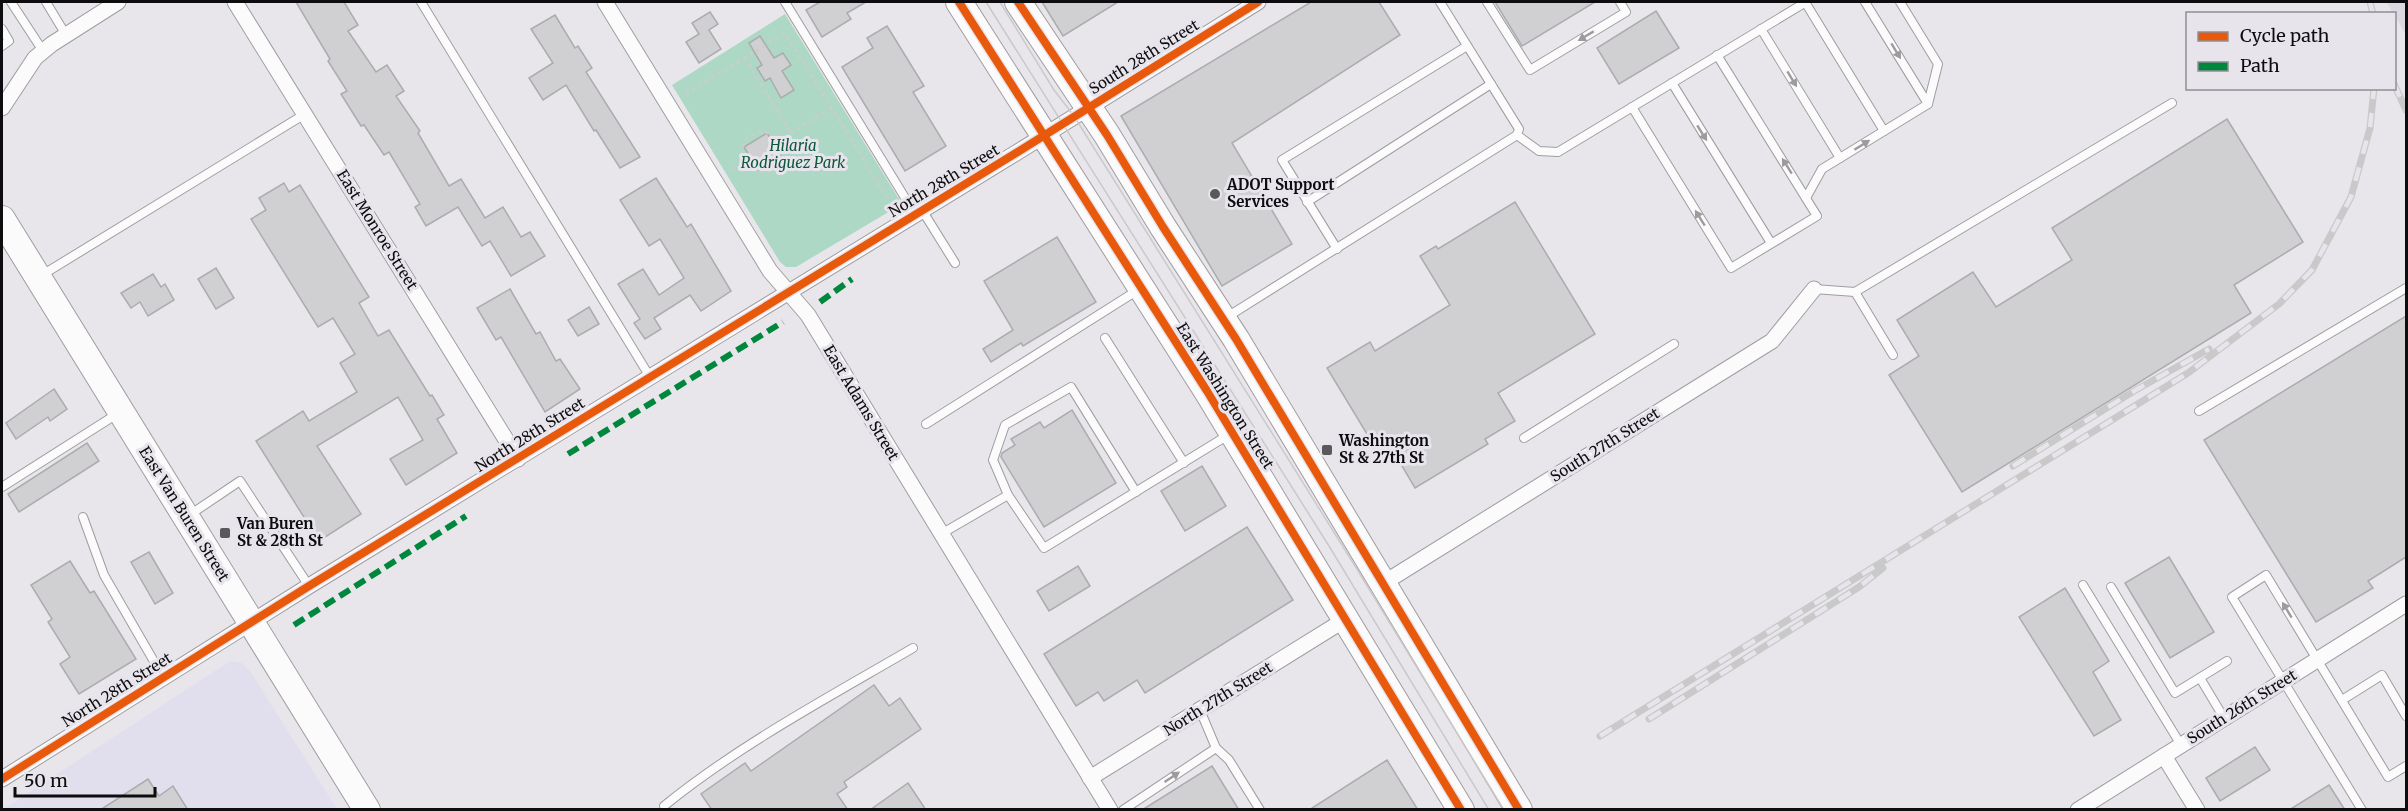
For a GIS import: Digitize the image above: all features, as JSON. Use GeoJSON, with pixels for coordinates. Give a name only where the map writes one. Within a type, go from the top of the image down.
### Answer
{"type":"FeatureCollection","features":[{"type":"Feature","properties":{"kind":"main road","name":"East Washington Street"},"geometry":{"type":"LineString","coordinates":[[959,2],[1232,432],[1461,810]]}},
{"type":"Feature","properties":{"kind":"main road"},"geometry":{"type":"LineString","coordinates":[[1018,2],[1081,112],[1223,320],[1519,810]]}},
{"type":"Feature","properties":{"kind":"main road","name":"East Van Buren Street"},"geometry":{"type":"LineString","coordinates":[[2,219],[367,810]]}},
{"type":"Feature","properties":{"kind":"street"},"geometry":{"type":"LineString","coordinates":[[2,108],[35,58],[118,2]]}},
{"type":"Feature","properties":{"kind":"street","name":"East Monroe Street"},"geometry":{"type":"LineString","coordinates":[[235,2],[519,459]]}},
{"type":"Feature","properties":{"kind":"street","name":"East Adams Street"},"geometry":{"type":"LineString","coordinates":[[605,2],[770,271],[808,315],[1110,810]]}},
{"type":"Feature","properties":{"kind":"street","name":"South 28th Street"},"geometry":{"type":"LineString","coordinates":[[1081,112],[1258,2]]}},
{"type":"Feature","properties":{"kind":"street","name":"North 28th Street"},"geometry":{"type":"LineString","coordinates":[[2,778],[309,586],[1081,112]]}},
{"type":"Feature","properties":{"kind":"street","name":"South 27th Street"},"geometry":{"type":"LineString","coordinates":[[1382,584],[1772,341],[1814,290]]}},
{"type":"Feature","properties":{"kind":"street","name":"South 26th Street"},"geometry":{"type":"LineString","coordinates":[[2078,810],[2406,606]]}},
{"type":"Feature","properties":{"kind":"street","name":"North 27th Street"},"geometry":{"type":"LineString","coordinates":[[1090,778],[1346,619]]}},
{"type":"Feature","properties":{"kind":"street"},"geometry":{"type":"LineString","coordinates":[[2164,756],[2197,810]]}},
{"type":"Feature","properties":{"kind":"lane"},"geometry":{"type":"LineString","coordinates":[[11,2],[43,51]]}},
{"type":"Feature","properties":{"kind":"lane"},"geometry":{"type":"LineString","coordinates":[[46,2],[66,35]]}},
{"type":"Feature","properties":{"kind":"lane"},"geometry":{"type":"LineString","coordinates":[[422,2],[650,377]]}},
{"type":"Feature","properties":{"kind":"lane"},"geometry":{"type":"LineString","coordinates":[[785,2],[919,212],[955,263]]}},
{"type":"Feature","properties":{"kind":"lane"},"geometry":{"type":"LineString","coordinates":[[1223,320],[1516,135],[1519,129],[1440,2]]}},
{"type":"Feature","properties":{"kind":"lane"},"geometry":{"type":"LineString","coordinates":[[1487,2],[1530,70],[1626,12],[1620,2]]}},
{"type":"Feature","properties":{"kind":"lane"},"geometry":{"type":"LineString","coordinates":[[1516,135],[1539,151],[1558,152],[1806,2],[1884,131]]}},
{"type":"Feature","properties":{"kind":"lane"},"geometry":{"type":"LineString","coordinates":[[1865,2],[1928,104]]}},
{"type":"Feature","properties":{"kind":"lane"},"geometry":{"type":"LineString","coordinates":[[1806,198],[1822,169],[1928,104],[1938,64],[1900,2]]}},
{"type":"Feature","properties":{"kind":"lane"},"geometry":{"type":"LineString","coordinates":[[2,29],[9,41],[2,46]]}},
{"type":"Feature","properties":{"kind":"lane"},"geometry":{"type":"LineString","coordinates":[[1761,29],[1840,158]]}},
{"type":"Feature","properties":{"kind":"lane"},"geometry":{"type":"LineString","coordinates":[[1337,249],[1282,160],[1467,46]]}},
{"type":"Feature","properties":{"kind":"lane"},"geometry":{"type":"LineString","coordinates":[[1632,107],[1731,268],[1817,216],[1717,55]]}},
{"type":"Feature","properties":{"kind":"lane"},"geometry":{"type":"LineString","coordinates":[[1672,83],[1771,243]]}},
{"type":"Feature","properties":{"kind":"lane"},"geometry":{"type":"LineString","coordinates":[[1307,202],[1491,84]]}},
{"type":"Feature","properties":{"kind":"lane"},"geometry":{"type":"LineString","coordinates":[[1814,290],[1855,292],[2172,102]]}},
{"type":"Feature","properties":{"kind":"lane"},"geometry":{"type":"LineString","coordinates":[[38,278],[305,114]]}},
{"type":"Feature","properties":{"kind":"lane"},"geometry":{"type":"LineString","coordinates":[[926,424],[1141,288]]}},
{"type":"Feature","properties":{"kind":"lane"},"geometry":{"type":"LineString","coordinates":[[2199,411],[2406,288]]}},
{"type":"Feature","properties":{"kind":"lane"},"geometry":{"type":"LineString","coordinates":[[1855,292],[1893,355]]}},
{"type":"Feature","properties":{"kind":"lane"},"geometry":{"type":"LineString","coordinates":[[1105,338],[1184,463]]}},
{"type":"Feature","properties":{"kind":"lane"},"geometry":{"type":"LineString","coordinates":[[1524,438],[1674,344]]}},
{"type":"Feature","properties":{"kind":"lane"},"geometry":{"type":"LineString","coordinates":[[1136,492],[1071,387],[1005,425],[993,460],[1008,495],[1044,548],[1184,463],[1232,432]]}},
{"type":"Feature","properties":{"kind":"lane"},"geometry":{"type":"LineString","coordinates":[[2,487],[121,412]]}},
{"type":"Feature","properties":{"kind":"lane"},"geometry":{"type":"LineString","coordinates":[[186,517],[240,481],[309,586]]}},
{"type":"Feature","properties":{"kind":"lane"},"geometry":{"type":"LineString","coordinates":[[941,534],[1008,495]]}},
{"type":"Feature","properties":{"kind":"lane"},"geometry":{"type":"LineString","coordinates":[[82,517],[104,575],[163,677]]}},
{"type":"Feature","properties":{"kind":"lane"},"geometry":{"type":"LineString","coordinates":[[2362,810],[2232,597],[2266,575],[2388,777],[2406,766]]}},
{"type":"Feature","properties":{"kind":"lane"},"geometry":{"type":"LineString","coordinates":[[2083,585],[2181,745]]}},
{"type":"Feature","properties":{"kind":"lane"},"geometry":{"type":"LineString","coordinates":[[2112,587],[2175,693],[2227,661]]}},
{"type":"Feature","properties":{"kind":"lane"},"geometry":{"type":"LineString","coordinates":[[664,806],[694,781],[826,698],[913,648]]}},
{"type":"Feature","properties":{"kind":"lane"},"geometry":{"type":"LineString","coordinates":[[2342,700],[2382,675],[2406,716]]}},
{"type":"Feature","properties":{"kind":"lane"},"geometry":{"type":"LineString","coordinates":[[2200,678],[2224,718]]}},
{"type":"Feature","properties":{"kind":"lane"},"geometry":{"type":"LineString","coordinates":[[1200,710],[1216,748],[1228,760],[1260,810]]}},
{"type":"Feature","properties":{"kind":"lane"},"geometry":{"type":"LineString","coordinates":[[1123,810],[1216,748]]}},
{"type":"Feature","properties":{"kind":"path"},"geometry":{"type":"LineString","coordinates":[[686,94],[785,33],[889,201]]}},
{"type":"Feature","properties":{"kind":"path"},"geometry":{"type":"LineString","coordinates":[[744,58],[791,133]]}},
{"type":"Feature","properties":{"kind":"path"},"geometry":{"type":"LineString","coordinates":[[778,141],[831,108]]}},
{"type":"Feature","properties":{"kind":"path"},"geometry":{"type":"LineString","coordinates":[[761,132],[767,133],[778,141],[782,153],[781,159],[772,169],[760,172],[753,170],[745,162],[742,148],[749,137],[761,132]]}},
{"type":"Feature","properties":{"kind":"path"},"geometry":{"type":"LineString","coordinates":[[732,170],[745,162]]}},
{"type":"Feature","properties":{"kind":"shaded area"},"geometry":{"type":"Polygon","coordinates":[[[2386,2],[2406,2],[2406,35],[2396,18],[2396,12],[2393,12],[2386,2]]]}},
{"type":"Feature","properties":{"kind":"shaded area"},"geometry":{"type":"Polygon","coordinates":[[[230,661],[242,663],[250,671],[337,809],[2,810],[230,661]]]}},
{"type":"Feature","properties":{"kind":"green space","name":"Hilaria Rodriguez Park"},"geometry":{"type":"Polygon","coordinates":[[[785,14],[902,204],[796,267],[786,267],[780,262],[672,85],[785,14]]]}},
{"type":"Feature","properties":{"kind":"building"},"geometry":{"type":"Polygon","coordinates":[[[296,2],[344,2],[358,25],[348,31],[376,72],[387,65],[404,91],[396,96],[420,131],[418,133],[449,186],[461,179],[485,218],[503,207],[521,237],[530,232],[545,256],[511,276],[490,241],[482,246],[458,207],[426,226],[415,207],[420,204],[389,152],[384,155],[364,125],[361,126],[341,94],[347,91],[296,2]]]}},
{"type":"Feature","properties":{"kind":"building"},"geometry":{"type":"Polygon","coordinates":[[[820,2],[866,2],[847,13],[851,19],[822,37],[806,10],[820,2]]]}},
{"type":"Feature","properties":{"kind":"building"},"geometry":{"type":"Polygon","coordinates":[[[1042,2],[1118,2],[1063,36],[1042,2]]]}},
{"type":"Feature","properties":{"kind":"building","name":"ADOT Support Services"},"geometry":{"type":"Polygon","coordinates":[[[1311,2],[1379,2],[1400,35],[1232,143],[1292,244],[1222,286],[1121,116],[1311,2]]]}},
{"type":"Feature","properties":{"kind":"building"},"geometry":{"type":"Polygon","coordinates":[[[1495,2],[1595,2],[1522,46],[1495,2]]]}},
{"type":"Feature","properties":{"kind":"building"},"geometry":{"type":"Polygon","coordinates":[[[1656,11],[1679,48],[1619,84],[1597,48],[1656,11]]]}},
{"type":"Feature","properties":{"kind":"building"},"geometry":{"type":"Polygon","coordinates":[[[710,12],[718,24],[709,30],[721,49],[699,63],[686,42],[699,34],[692,23],[710,12]]]}},
{"type":"Feature","properties":{"kind":"building"},"geometry":{"type":"Polygon","coordinates":[[[555,15],[575,48],[578,46],[592,68],[586,72],[640,157],[620,168],[566,85],[543,100],[529,78],[553,63],[531,29],[555,15]]]}},
{"type":"Feature","properties":{"kind":"building"},"geometry":{"type":"Polygon","coordinates":[[[887,26],[924,86],[913,92],[946,146],[905,171],[842,67],[873,48],[867,38],[887,26]]]}},
{"type":"Feature","properties":{"kind":"building"},"geometry":{"type":"Polygon","coordinates":[[[760,36],[774,58],[783,53],[791,65],[782,71],[794,90],[781,98],[770,78],[765,81],[757,68],[762,65],[749,43],[760,36]]]}},
{"type":"Feature","properties":{"kind":"building"},"geometry":{"type":"Polygon","coordinates":[[[2227,119],[2303,242],[2234,285],[2251,313],[1962,492],[1889,375],[1919,356],[1897,320],[1973,272],[1996,307],[2072,260],[2052,228],[2227,119]]]}},
{"type":"Feature","properties":{"kind":"building"},"geometry":{"type":"Polygon","coordinates":[[[767,133],[781,156],[758,170],[744,147],[767,133]]]}},
{"type":"Feature","properties":{"kind":"building"},"geometry":{"type":"Polygon","coordinates":[[[656,178],[687,227],[691,224],[731,291],[701,311],[690,295],[654,318],[661,329],[645,339],[634,323],[640,319],[618,284],[643,269],[659,295],[684,278],[660,239],[649,246],[620,200],[656,178]]]}},
{"type":"Feature","properties":{"kind":"building"},"geometry":{"type":"Polygon","coordinates":[[[284,183],[289,192],[300,185],[369,297],[359,303],[378,336],[389,330],[444,415],[437,419],[457,453],[406,485],[390,459],[423,440],[398,397],[317,446],[361,514],[319,541],[256,441],[303,411],[309,421],[357,392],[340,363],[355,354],[333,318],[318,327],[251,219],[266,210],[259,198],[284,183]]]}},
{"type":"Feature","properties":{"kind":"building"},"geometry":{"type":"Polygon","coordinates":[[[1515,202],[1595,334],[1498,393],[1515,421],[1485,439],[1488,444],[1415,488],[1382,432],[1370,439],[1327,368],[1370,342],[1375,351],[1450,305],[1420,256],[1436,246],[1438,249],[1515,202]]]}},
{"type":"Feature","properties":{"kind":"building"},"geometry":{"type":"Polygon","coordinates":[[[1057,237],[1096,302],[1023,346],[1021,343],[991,362],[983,349],[1013,330],[984,281],[1057,237]]]}},
{"type":"Feature","properties":{"kind":"building"},"geometry":{"type":"Polygon","coordinates":[[[216,268],[234,298],[216,309],[198,279],[216,268]]]}},
{"type":"Feature","properties":{"kind":"building"},"geometry":{"type":"Polygon","coordinates":[[[153,274],[161,287],[165,284],[174,300],[148,316],[140,302],[131,308],[121,293],[153,274]]]}},
{"type":"Feature","properties":{"kind":"building"},"geometry":{"type":"Polygon","coordinates":[[[510,289],[536,334],[540,332],[556,361],[560,359],[580,389],[545,412],[501,337],[496,340],[477,308],[510,289]]]}},
{"type":"Feature","properties":{"kind":"building"},"geometry":{"type":"Polygon","coordinates":[[[589,307],[599,324],[578,336],[568,320],[589,307]]]}},
{"type":"Feature","properties":{"kind":"building"},"geometry":{"type":"Polygon","coordinates":[[[2406,316],[2406,557],[2368,581],[2373,588],[2316,622],[2204,440],[2406,316]]]}},
{"type":"Feature","properties":{"kind":"building"},"geometry":{"type":"Polygon","coordinates":[[[54,389],[67,409],[50,421],[48,417],[16,439],[6,423],[54,389]]]}},
{"type":"Feature","properties":{"kind":"building"},"geometry":{"type":"Polygon","coordinates":[[[1072,410],[1116,483],[1044,527],[1001,457],[1002,453],[1015,445],[1011,439],[1040,422],[1044,428],[1072,410]]]}},
{"type":"Feature","properties":{"kind":"building"},"geometry":{"type":"Polygon","coordinates":[[[87,443],[99,461],[19,512],[8,494],[87,443]]]}},
{"type":"Feature","properties":{"kind":"building"},"geometry":{"type":"Polygon","coordinates":[[[1202,466],[1226,506],[1185,531],[1161,491],[1202,466]]]}},
{"type":"Feature","properties":{"kind":"building"},"geometry":{"type":"Polygon","coordinates":[[[1247,527],[1293,600],[1145,693],[1137,680],[1104,701],[1098,692],[1076,706],[1044,654],[1247,527]]]}},
{"type":"Feature","properties":{"kind":"building"},"geometry":{"type":"Polygon","coordinates":[[[149,552],[173,593],[155,604],[131,562],[149,552]]]}},
{"type":"Feature","properties":{"kind":"building"},"geometry":{"type":"Polygon","coordinates":[[[2169,557],[2214,632],[2170,658],[2125,583],[2169,557]]]}},
{"type":"Feature","properties":{"kind":"building"},"geometry":{"type":"Polygon","coordinates":[[[70,561],[90,593],[94,591],[136,659],[79,694],[60,664],[70,657],[48,622],[52,619],[31,585],[70,561]]]}},
{"type":"Feature","properties":{"kind":"building"},"geometry":{"type":"Polygon","coordinates":[[[1078,566],[1090,586],[1049,611],[1037,591],[1078,566]]]}},
{"type":"Feature","properties":{"kind":"building"},"geometry":{"type":"Polygon","coordinates":[[[2065,588],[2109,661],[2093,672],[2121,720],[2094,736],[2019,617],[2065,588]]]}},
{"type":"Feature","properties":{"kind":"building"},"geometry":{"type":"Polygon","coordinates":[[[874,685],[889,706],[900,698],[921,729],[844,782],[847,787],[837,794],[848,810],[712,810],[701,794],[745,763],[751,771],[874,685]]]}},
{"type":"Feature","properties":{"kind":"building"},"geometry":{"type":"Polygon","coordinates":[[[2255,747],[2270,770],[2220,801],[2206,778],[2255,747]]]}},
{"type":"Feature","properties":{"kind":"building"},"geometry":{"type":"Polygon","coordinates":[[[1387,760],[1418,810],[1309,810],[1387,760]]]}},
{"type":"Feature","properties":{"kind":"building"},"geometry":{"type":"Polygon","coordinates":[[[1212,766],[1239,810],[1142,810],[1212,766]]]}},
{"type":"Feature","properties":{"kind":"building"},"geometry":{"type":"Polygon","coordinates":[[[148,779],[159,796],[173,786],[188,810],[100,810],[148,779]]]}},
{"type":"Feature","properties":{"kind":"building"},"geometry":{"type":"Polygon","coordinates":[[[908,783],[926,810],[870,810],[908,783]]]}},
{"type":"Feature","properties":{"kind":"building"},"geometry":{"type":"Polygon","coordinates":[[[2329,785],[2345,810],[2289,810],[2329,785]]]}},
{"type":"Feature","properties":{"kind":"tram line"},"geometry":{"type":"LineString","coordinates":[[986,2],[1329,546],[1489,810]]}},
{"type":"Feature","properties":{"kind":"tram line"},"geometry":{"type":"LineString","coordinates":[[1000,2],[1054,90],[1074,116],[1355,566],[1504,810]]}},
{"type":"Feature","properties":{"kind":"railway"},"geometry":{"type":"LineString","coordinates":[[2370,2],[2372,12]]}},
{"type":"Feature","properties":{"kind":"railway"},"geometry":{"type":"LineString","coordinates":[[2396,88],[2406,110]]}},
{"type":"Feature","properties":{"kind":"railway"},"geometry":{"type":"LineString","coordinates":[[1600,736],[2188,373],[2279,304],[2312,270],[2351,197],[2370,128],[2374,90]]}},
{"type":"Feature","properties":{"kind":"railway"},"geometry":{"type":"LineString","coordinates":[[2013,466],[2134,391],[2209,349]]}},
{"type":"Feature","properties":{"kind":"railway"},"geometry":{"type":"LineString","coordinates":[[1649,719],[1859,587],[1883,568]]}},
{"type":"Feature","properties":{"kind":"marked path"},"geometry":{"type":"LineString","coordinates":[[820,302],[852,279]]}},
{"type":"Feature","properties":{"kind":"marked path"},"geometry":{"type":"LineString","coordinates":[[568,454],[783,322]]}},
{"type":"Feature","properties":{"kind":"marked path"},"geometry":{"type":"LineString","coordinates":[[294,625],[466,516]]}},
{"type":"Feature","properties":{"kind":"cycle path"},"geometry":{"type":"LineString","coordinates":[[959,2],[1207,391],[1461,810]]}},
{"type":"Feature","properties":{"kind":"cycle path"},"geometry":{"type":"LineString","coordinates":[[1018,2],[1107,135],[1163,227],[1236,339],[1519,810]]}},
{"type":"Feature","properties":{"kind":"cycle path"},"geometry":{"type":"LineString","coordinates":[[2,779],[309,586],[1258,2]]}},
{"type":"Feature","properties":{"kind":"place","name":"ADOT Support Services"},"geometry":{"type":"Point","coordinates":[1215,194]}},
{"type":"Feature","properties":{"kind":"place","name":"Washington St & 27th St"},"geometry":{"type":"Point","coordinates":[1327,450]}},
{"type":"Feature","properties":{"kind":"place","name":"Van Buren St & 28th St"},"geometry":{"type":"Point","coordinates":[225,533]}}]}
